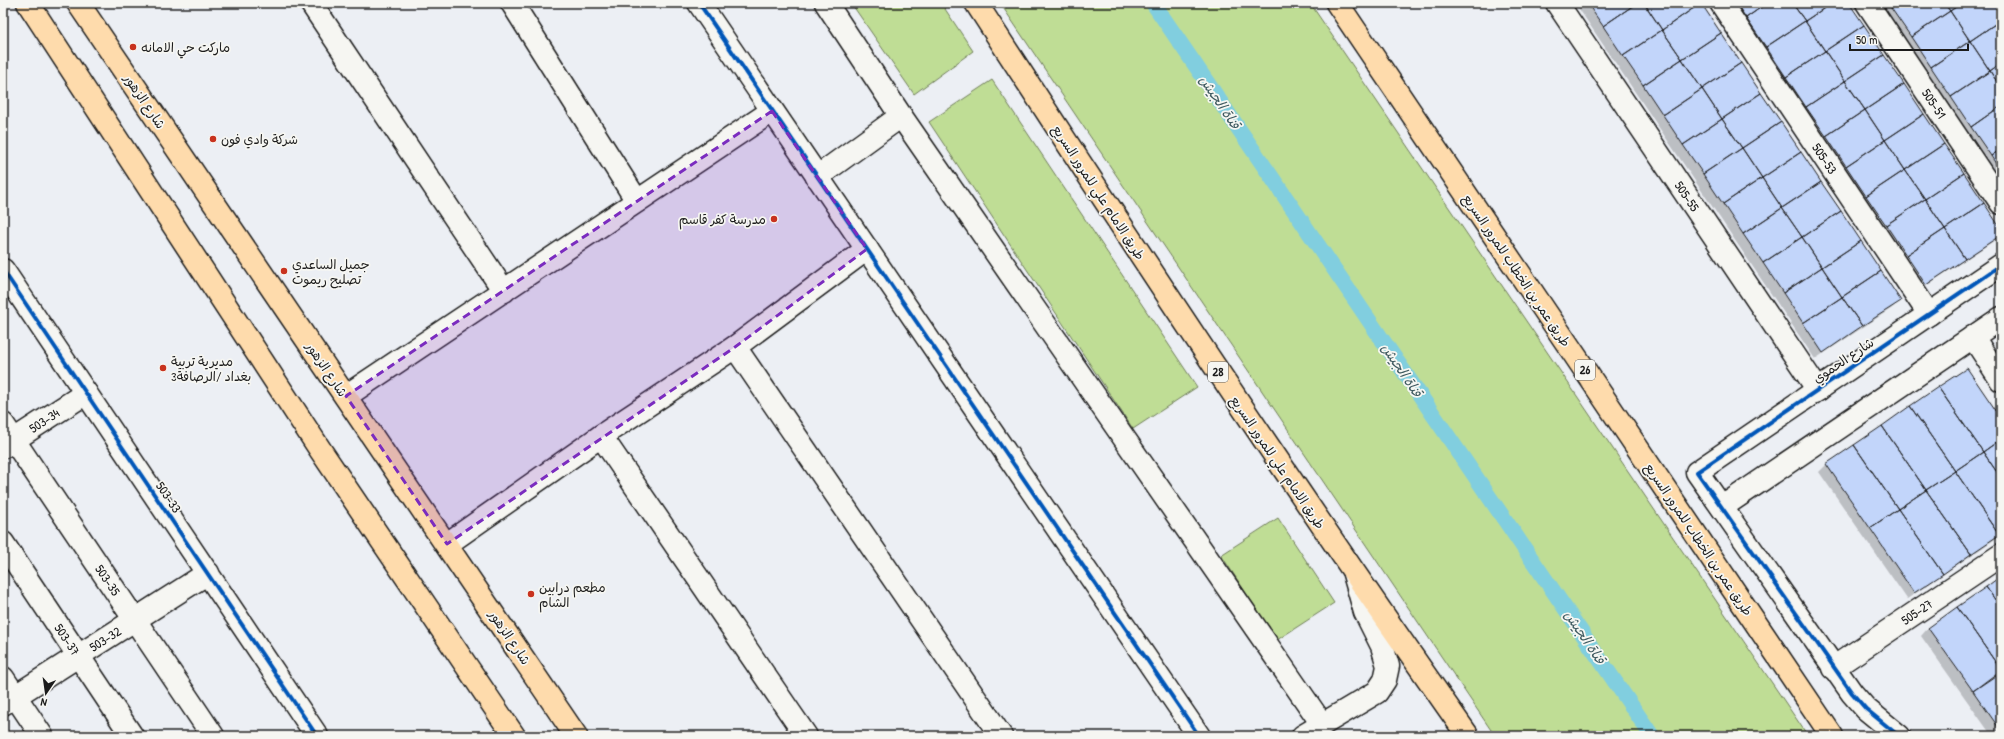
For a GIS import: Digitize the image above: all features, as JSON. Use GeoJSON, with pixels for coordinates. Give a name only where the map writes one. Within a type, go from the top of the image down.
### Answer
{"type":"FeatureCollection","features":[{"type":"Feature","properties":{"kind":"main road"},"geometry":{"type":"LineString","coordinates":[[18,3],[41,22]]}},
{"type":"Feature","properties":{"kind":"main road"},"geometry":{"type":"LineString","coordinates":[[28,3],[321,451],[514,736]]}},
{"type":"Feature","properties":{"kind":"main road","name":"شارع الزهور"},"geometry":{"type":"LineString","coordinates":[[78,3],[576,736]]}},
{"type":"Feature","properties":{"kind":"main road","name":"طريق الامام علي للمرور السريع"},"geometry":{"type":"LineString","coordinates":[[976,3],[1114,217],[1353,573],[1468,736]]}},
{"type":"Feature","properties":{"kind":"main road","name":"طريق عمر بن الخطاب للمرور السريع"},"geometry":{"type":"LineString","coordinates":[[1337,3],[1832,736]]}},
{"type":"Feature","properties":{"kind":"street"},"geometry":{"type":"LineString","coordinates":[[311,3],[504,291]]}},
{"type":"Feature","properties":{"kind":"street"},"geometry":{"type":"LineString","coordinates":[[512,3],[637,201]]}},
{"type":"Feature","properties":{"kind":"street"},"geometry":{"type":"LineString","coordinates":[[699,3],[1199,736]]}},
{"type":"Feature","properties":{"kind":"street"},"geometry":{"type":"LineString","coordinates":[[826,3],[902,116],[1322,724]]}},
{"type":"Feature","properties":{"kind":"street","name":"505-55"},"geometry":{"type":"LineString","coordinates":[[1557,3],[1818,390]]}},
{"type":"Feature","properties":{"kind":"street","name":"505-53"},"geometry":{"type":"LineString","coordinates":[[1721,3],[1929,314]]}},
{"type":"Feature","properties":{"kind":"street","name":"505-51"},"geometry":{"type":"LineString","coordinates":[[1867,3],[2001,203]]}},
{"type":"Feature","properties":{"kind":"street"},"geometry":{"type":"LineString","coordinates":[[346,396],[772,111]]}},
{"type":"Feature","properties":{"kind":"street"},"geometry":{"type":"LineString","coordinates":[[817,177],[902,116]]}},
{"type":"Feature","properties":{"kind":"street"},"geometry":{"type":"LineString","coordinates":[[447,544],[601,436],[735,347],[867,249]]}},
{"type":"Feature","properties":{"kind":"street","name":"شارع الحموي"},"geometry":{"type":"LineString","coordinates":[[1722,507],[1697,472],[2001,265]]}},
{"type":"Feature","properties":{"kind":"street","name":"503-33"},"geometry":{"type":"LineString","coordinates":[[3,270],[317,736]]}},
{"type":"Feature","properties":{"kind":"street"},"geometry":{"type":"LineString","coordinates":[[1899,736],[1866,709],[1833,668],[1722,507],[2001,318]]}},
{"type":"Feature","properties":{"kind":"street"},"geometry":{"type":"LineString","coordinates":[[1973,337],[2001,380]]}},
{"type":"Feature","properties":{"kind":"street"},"geometry":{"type":"LineString","coordinates":[[735,347],[1000,736]]}},
{"type":"Feature","properties":{"kind":"street","name":"503-34"},"geometry":{"type":"LineString","coordinates":[[7,437],[86,393]]}},
{"type":"Feature","properties":{"kind":"street"},"geometry":{"type":"LineString","coordinates":[[601,436],[806,736]]}},
{"type":"Feature","properties":{"kind":"street","name":"503-35"},"geometry":{"type":"LineString","coordinates":[[7,437],[135,620],[213,736]]}},
{"type":"Feature","properties":{"kind":"street","name":"503-37"},"geometry":{"type":"LineString","coordinates":[[3,544],[132,736]]}},
{"type":"Feature","properties":{"kind":"street","name":"505-27"},"geometry":{"type":"LineString","coordinates":[[1833,668],[2001,555]]}},
{"type":"Feature","properties":{"kind":"street","name":"503-32"},"geometry":{"type":"LineString","coordinates":[[9,700],[208,573]]}},
{"type":"Feature","properties":{"kind":"street"},"geometry":{"type":"LineString","coordinates":[[1303,736],[1377,692],[1385,680],[1388,666],[1382,646],[1365,612],[1353,573]]}},
{"type":"Feature","properties":{"kind":"street"},"geometry":{"type":"LineString","coordinates":[[3,678],[9,700],[42,736]]}},
{"type":"Feature","properties":{"kind":"highlighted area"},"geometry":{"type":"Polygon","coordinates":[[[772,111],[867,249],[735,347],[447,544],[346,396],[772,111]]]}},
{"type":"Feature","properties":{"kind":"green space"},"geometry":{"type":"Polygon","coordinates":[[[851,3],[941,3],[973,51],[914,94],[851,3]]]}},
{"type":"Feature","properties":{"kind":"green space"},"geometry":{"type":"Polygon","coordinates":[[[1000,3],[1310,3],[1808,736],[1495,736],[1000,3]]]}},
{"type":"Feature","properties":{"kind":"green space"},"geometry":{"type":"Polygon","coordinates":[[[992,80],[1197,387],[1133,429],[929,122],[992,80]]]}},
{"type":"Feature","properties":{"kind":"green space"},"geometry":{"type":"Polygon","coordinates":[[[1278,518],[1334,603],[1277,640],[1221,555],[1278,518]]]}},
{"type":"Feature","properties":{"kind":"building"},"geometry":{"type":"Polygon","coordinates":[[[1587,3],[1637,3],[1603,26],[1587,3]]]}},
{"type":"Feature","properties":{"kind":"building"},"geometry":{"type":"Polygon","coordinates":[[[1637,3],[1644,3],[1662,30],[1623,56],[1603,26],[1637,3]]]}},
{"type":"Feature","properties":{"kind":"building"},"geometry":{"type":"Polygon","coordinates":[[[1644,3],[1701,3],[1662,30],[1644,3]]]}},
{"type":"Feature","properties":{"kind":"building"},"geometry":{"type":"Polygon","coordinates":[[[1701,3],[1721,33],[1682,59],[1662,30],[1701,3]]]}},
{"type":"Feature","properties":{"kind":"building"},"geometry":{"type":"Polygon","coordinates":[[[1736,3],[1767,3],[1746,18],[1736,3]]]}},
{"type":"Feature","properties":{"kind":"building"},"geometry":{"type":"Polygon","coordinates":[[[1767,3],[1792,3],[1805,21],[1766,47],[1746,18],[1767,3]]]}},
{"type":"Feature","properties":{"kind":"building"},"geometry":{"type":"Polygon","coordinates":[[[1792,3],[1832,3],[1805,21],[1792,3]]]}},
{"type":"Feature","properties":{"kind":"building"},"geometry":{"type":"Polygon","coordinates":[[[1832,3],[1849,3],[1864,25],[1825,51],[1805,21],[1832,3]]]}},
{"type":"Feature","properties":{"kind":"building"},"geometry":{"type":"Polygon","coordinates":[[[1887,3],[1898,3],[1891,8],[1887,3]]]}},
{"type":"Feature","properties":{"kind":"building"},"geometry":{"type":"Polygon","coordinates":[[[1898,3],[1944,3],[1950,11],[1911,37],[1891,8],[1898,3]]]}},
{"type":"Feature","properties":{"kind":"building"},"geometry":{"type":"Polygon","coordinates":[[[1944,3],[1962,3],[1950,11],[1944,3]]]}},
{"type":"Feature","properties":{"kind":"building"},"geometry":{"type":"Polygon","coordinates":[[[1962,3],[2000,3],[2001,20],[1970,41],[1950,11],[1962,3]]]}},
{"type":"Feature","properties":{"kind":"building"},"geometry":{"type":"Polygon","coordinates":[[[1950,11],[1970,41],[1931,67],[1911,37],[1950,11]]]}},
{"type":"Feature","properties":{"kind":"building"},"geometry":{"type":"Polygon","coordinates":[[[2001,20],[2001,63],[1990,71],[1970,41],[2001,20]]]}},
{"type":"Feature","properties":{"kind":"building"},"geometry":{"type":"Polygon","coordinates":[[[1805,21],[1825,51],[1786,77],[1766,47],[1805,21]]]}},
{"type":"Feature","properties":{"kind":"building"},"geometry":{"type":"Polygon","coordinates":[[[1864,25],[1884,55],[1845,81],[1825,51],[1864,25]]]}},
{"type":"Feature","properties":{"kind":"building"},"geometry":{"type":"Polygon","coordinates":[[[1662,30],[1682,59],[1643,85],[1623,56],[1662,30]]]}},
{"type":"Feature","properties":{"kind":"building"},"geometry":{"type":"Polygon","coordinates":[[[1721,33],[1741,63],[1702,89],[1682,59],[1721,33]]]}},
{"type":"Feature","properties":{"kind":"building"},"geometry":{"type":"Polygon","coordinates":[[[1970,41],[1990,71],[1951,97],[1931,67],[1970,41]]]}},
{"type":"Feature","properties":{"kind":"building"},"geometry":{"type":"Polygon","coordinates":[[[1825,51],[1845,81],[1806,107],[1786,77],[1825,51]]]}},
{"type":"Feature","properties":{"kind":"building"},"geometry":{"type":"Polygon","coordinates":[[[1884,55],[1904,84],[1865,110],[1845,81],[1884,55]]]}},
{"type":"Feature","properties":{"kind":"building"},"geometry":{"type":"Polygon","coordinates":[[[1682,59],[1702,89],[1663,115],[1643,85],[1682,59]]]}},
{"type":"Feature","properties":{"kind":"building"},"geometry":{"type":"Polygon","coordinates":[[[1741,63],[1761,93],[1722,119],[1702,89],[1741,63]]]}},
{"type":"Feature","properties":{"kind":"building"},"geometry":{"type":"Polygon","coordinates":[[[2001,63],[2001,88],[1990,71],[2001,63]]]}},
{"type":"Feature","properties":{"kind":"building"},"geometry":{"type":"Polygon","coordinates":[[[1990,71],[2001,88],[2001,106],[1971,127],[1951,97],[1990,71]]]}},
{"type":"Feature","properties":{"kind":"building"},"geometry":{"type":"Polygon","coordinates":[[[1845,81],[1865,110],[1826,136],[1806,107],[1845,81]]]}},
{"type":"Feature","properties":{"kind":"building"},"geometry":{"type":"Polygon","coordinates":[[[1904,84],[1924,114],[1885,140],[1865,110],[1904,84]]]}},
{"type":"Feature","properties":{"kind":"building"},"geometry":{"type":"Polygon","coordinates":[[[1702,89],[1722,119],[1683,145],[1663,115],[1702,89]]]}},
{"type":"Feature","properties":{"kind":"building"},"geometry":{"type":"Polygon","coordinates":[[[1761,93],[1781,122],[1742,148],[1722,119],[1761,93]]]}},
{"type":"Feature","properties":{"kind":"building"},"geometry":{"type":"Polygon","coordinates":[[[2001,106],[2001,149],[1991,156],[1971,127],[2001,106]]]}},
{"type":"Feature","properties":{"kind":"building"},"geometry":{"type":"Polygon","coordinates":[[[1865,110],[1885,140],[1846,166],[1826,136],[1865,110]]]}},
{"type":"Feature","properties":{"kind":"building"},"geometry":{"type":"Polygon","coordinates":[[[1924,114],[1944,144],[1905,170],[1885,140],[1924,114]]]}},
{"type":"Feature","properties":{"kind":"building"},"geometry":{"type":"Polygon","coordinates":[[[1722,119],[1742,148],[1703,174],[1683,145],[1722,119]]]}},
{"type":"Feature","properties":{"kind":"building"},"geometry":{"type":"Polygon","coordinates":[[[1781,122],[1801,152],[1762,178],[1742,148],[1781,122]]]}},
{"type":"Feature","properties":{"kind":"building"},"geometry":{"type":"Polygon","coordinates":[[[1885,140],[1905,170],[1866,196],[1846,166],[1885,140]]]}},
{"type":"Feature","properties":{"kind":"building"},"geometry":{"type":"Polygon","coordinates":[[[1944,144],[1964,173],[1925,199],[1905,170],[1944,144]]]}},
{"type":"Feature","properties":{"kind":"building"},"geometry":{"type":"Polygon","coordinates":[[[1742,148],[1762,178],[1723,204],[1703,174],[1742,148]]]}},
{"type":"Feature","properties":{"kind":"building"},"geometry":{"type":"Polygon","coordinates":[[[2001,149],[2001,172],[1991,156],[2001,149]]]}},
{"type":"Feature","properties":{"kind":"building"},"geometry":{"type":"Polygon","coordinates":[[[1801,152],[1821,182],[1782,208],[1762,178],[1801,152]]]}},
{"type":"Feature","properties":{"kind":"building"},"geometry":{"type":"Polygon","coordinates":[[[1905,170],[1925,199],[1886,225],[1866,196],[1905,170]]]}},
{"type":"Feature","properties":{"kind":"building"},"geometry":{"type":"Polygon","coordinates":[[[1964,173],[1984,203],[1945,229],[1925,199],[1964,173]]]}},
{"type":"Feature","properties":{"kind":"building"},"geometry":{"type":"Polygon","coordinates":[[[1762,178],[1782,208],[1743,234],[1723,204],[1762,178]]]}},
{"type":"Feature","properties":{"kind":"building"},"geometry":{"type":"Polygon","coordinates":[[[1821,182],[1841,211],[1802,237],[1782,208],[1821,182]]]}},
{"type":"Feature","properties":{"kind":"building"},"geometry":{"type":"Polygon","coordinates":[[[1925,199],[1945,229],[1906,255],[1886,225],[1925,199]]]}},
{"type":"Feature","properties":{"kind":"building"},"geometry":{"type":"Polygon","coordinates":[[[1984,203],[2001,229],[2001,235],[1965,259],[1945,229],[1984,203]]]}},
{"type":"Feature","properties":{"kind":"building"},"geometry":{"type":"Polygon","coordinates":[[[1782,208],[1802,237],[1763,263],[1743,234],[1782,208]]]}},
{"type":"Feature","properties":{"kind":"building"},"geometry":{"type":"Polygon","coordinates":[[[1841,211],[1861,241],[1822,267],[1802,237],[1841,211]]]}},
{"type":"Feature","properties":{"kind":"building"},"geometry":{"type":"Polygon","coordinates":[[[1945,229],[1965,259],[1926,285],[1906,255],[1945,229]]]}},
{"type":"Feature","properties":{"kind":"building"},"geometry":{"type":"Polygon","coordinates":[[[1802,237],[1822,267],[1783,293],[1763,263],[1802,237]]]}},
{"type":"Feature","properties":{"kind":"building"},"geometry":{"type":"Polygon","coordinates":[[[1861,241],[1881,271],[1842,297],[1822,267],[1861,241]]]}},
{"type":"Feature","properties":{"kind":"building"},"geometry":{"type":"Polygon","coordinates":[[[1822,267],[1842,297],[1803,323],[1783,293],[1822,267]]]}},
{"type":"Feature","properties":{"kind":"building"},"geometry":{"type":"Polygon","coordinates":[[[1881,271],[1901,301],[1862,326],[1842,297],[1881,271]]]}},
{"type":"Feature","properties":{"kind":"building"},"geometry":{"type":"Polygon","coordinates":[[[1842,297],[1862,326],[1823,353],[1803,323],[1842,297]]]}},
{"type":"Feature","properties":{"kind":"building"},"geometry":{"type":"Polygon","coordinates":[[[1967,368],[2001,418],[2001,439],[1983,452],[1938,387],[1967,368]]]}},
{"type":"Feature","properties":{"kind":"building"},"geometry":{"type":"Polygon","coordinates":[[[1938,387],[1983,452],[1955,471],[1910,406],[1938,387]]]}},
{"type":"Feature","properties":{"kind":"building"},"geometry":{"type":"Polygon","coordinates":[[[1910,406],[1955,471],[1926,490],[1882,426],[1910,406]]]}},
{"type":"Feature","properties":{"kind":"building"},"geometry":{"type":"Polygon","coordinates":[[[1882,426],[1926,490],[1898,509],[1854,445],[1882,426]]]}},
{"type":"Feature","properties":{"kind":"building"},"geometry":{"type":"Polygon","coordinates":[[[2001,439],[2001,478],[1983,452],[2001,439]]]}},
{"type":"Feature","properties":{"kind":"building"},"geometry":{"type":"Polygon","coordinates":[[[1854,445],[1898,509],[1870,528],[1826,464],[1854,445]]]}},
{"type":"Feature","properties":{"kind":"building"},"geometry":{"type":"Polygon","coordinates":[[[1983,452],[2001,478],[2001,534],[1999,535],[1955,471],[1983,452]]]}},
{"type":"Feature","properties":{"kind":"building"},"geometry":{"type":"Polygon","coordinates":[[[1955,471],[1999,535],[1971,554],[1926,490],[1955,471]]]}},
{"type":"Feature","properties":{"kind":"building"},"geometry":{"type":"Polygon","coordinates":[[[1926,490],[1971,554],[1943,574],[1898,509],[1926,490]]]}},
{"type":"Feature","properties":{"kind":"building"},"geometry":{"type":"Polygon","coordinates":[[[1898,509],[1943,574],[1914,593],[1870,528],[1898,509]]]}},
{"type":"Feature","properties":{"kind":"building"},"geometry":{"type":"Polygon","coordinates":[[[2001,576],[2001,608],[1986,587],[2001,576]]]}},
{"type":"Feature","properties":{"kind":"building"},"geometry":{"type":"Polygon","coordinates":[[[1986,587],[2001,608],[2001,670],[1957,607],[1986,587]]]}},
{"type":"Feature","properties":{"kind":"building"},"geometry":{"type":"Polygon","coordinates":[[[1957,607],[2001,670],[1973,691],[1928,628],[1957,607]]]}},
{"type":"Feature","properties":{"kind":"building"},"geometry":{"type":"Polygon","coordinates":[[[2001,672],[2001,731],[1973,691],[2001,672]]]}},
{"type":"Feature","properties":{"kind":"waterway","name":"قناة الجيش"},"geometry":{"type":"LineString","coordinates":[[1153,3],[1652,736]]}},
{"type":"Feature","properties":{"kind":"cycle path"},"geometry":{"type":"LineString","coordinates":[[699,3],[1199,736]]}},
{"type":"Feature","properties":{"kind":"cycle path"},"geometry":{"type":"LineString","coordinates":[[1899,736],[1866,709],[1852,693],[1697,472],[2001,265]]}},
{"type":"Feature","properties":{"kind":"cycle path"},"geometry":{"type":"LineString","coordinates":[[3,270],[317,736]]}},
{"type":"Feature","properties":{"kind":"place","name":"ماركت حي الامانه"},"geometry":{"type":"Point","coordinates":[133,47]}},
{"type":"Feature","properties":{"kind":"place","name":"شركة وادي فون"},"geometry":{"type":"Point","coordinates":[213,139]}},
{"type":"Feature","properties":{"kind":"place","name":"مدرسة كفر قاسم"},"geometry":{"type":"Point","coordinates":[774,219]}},
{"type":"Feature","properties":{"kind":"place","name":"جميل الساعدي تصليح ريموت"},"geometry":{"type":"Point","coordinates":[284,271]}},
{"type":"Feature","properties":{"kind":"place","name":"مديرية تربية بغداد /الرصافة3"},"geometry":{"type":"Point","coordinates":[163,368]}},
{"type":"Feature","properties":{"kind":"place","name":"مطعم درابين الشام"},"geometry":{"type":"Point","coordinates":[531,594]}}]}
